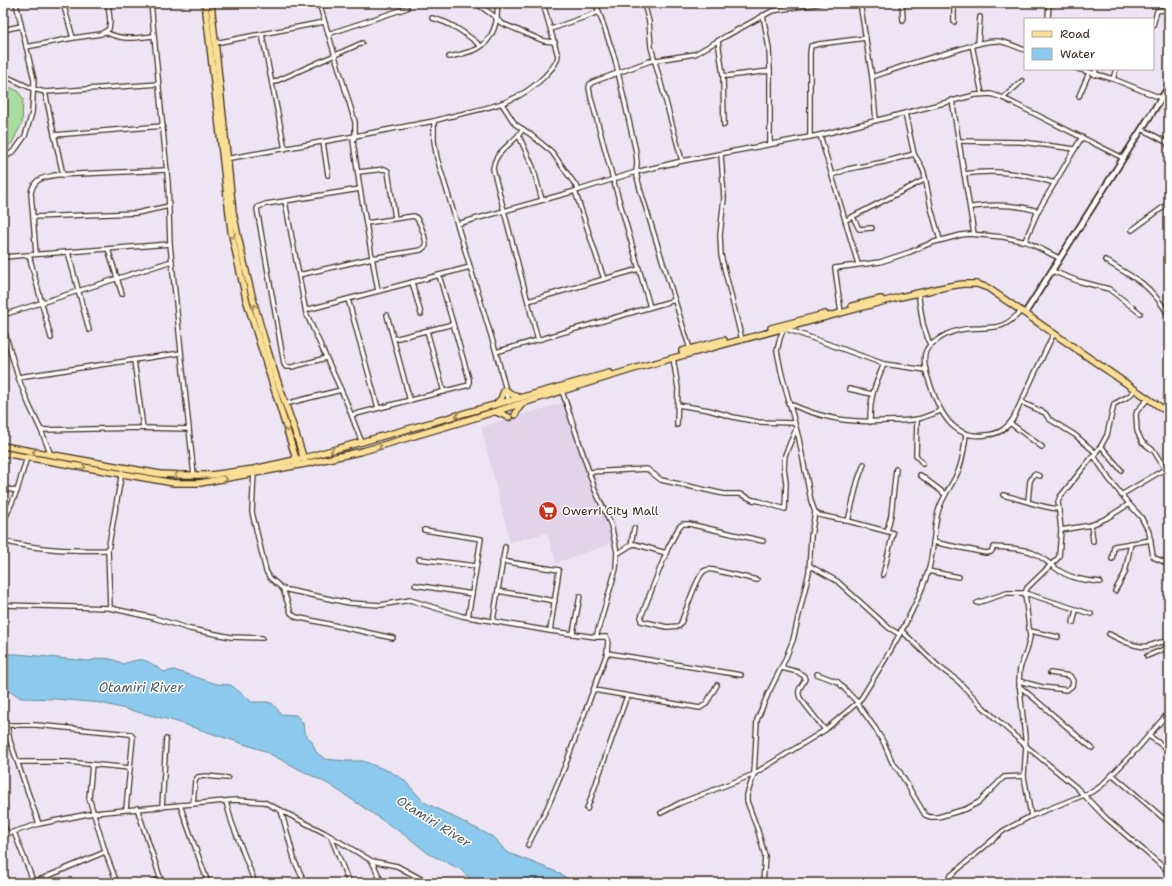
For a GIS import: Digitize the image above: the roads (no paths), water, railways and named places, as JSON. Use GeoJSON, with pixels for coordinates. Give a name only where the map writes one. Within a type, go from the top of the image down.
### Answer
{"type":"FeatureCollection","features":[{"type":"Feature","properties":{"kind":"main road"},"geometry":{"type":"LineString","coordinates":[[208,4],[215,43],[231,231],[244,293],[298,463]]}},
{"type":"Feature","properties":{"kind":"main road"},"geometry":{"type":"LineString","coordinates":[[208,4],[225,159],[242,257],[265,342],[304,461]]}},
{"type":"Feature","properties":{"kind":"main road"},"geometry":{"type":"LineString","coordinates":[[304,461],[361,451],[511,407],[521,400],[673,358],[741,336],[950,282],[977,281],[990,285],[1054,333],[1169,413]]}},
{"type":"Feature","properties":{"kind":"main road"},"geometry":{"type":"LineString","coordinates":[[899,296],[950,286],[977,284],[988,288],[1024,310],[1169,409]]}},
{"type":"Feature","properties":{"kind":"main road"},"geometry":{"type":"LineString","coordinates":[[3,453],[154,480],[187,484],[200,483],[298,463],[509,401],[521,400],[562,391],[690,349],[784,328],[841,311]]}},
{"type":"Feature","properties":{"kind":"main road"},"geometry":{"type":"LineString","coordinates":[[495,405],[501,399],[505,389],[521,400]]}},
{"type":"Feature","properties":{"kind":"main road"},"geometry":{"type":"LineString","coordinates":[[494,412],[512,416],[518,408],[521,400]]}},
{"type":"Feature","properties":{"kind":"main road"},"geometry":{"type":"LineString","coordinates":[[3,446],[160,474],[194,476],[254,472]]}},
{"type":"Feature","properties":{"kind":"street"},"geometry":{"type":"LineString","coordinates":[[3,159],[15,150],[26,136],[32,113],[34,80],[16,3]]}},
{"type":"Feature","properties":{"kind":"street"},"geometry":{"type":"LineString","coordinates":[[63,3],[72,38]]}},
{"type":"Feature","properties":{"kind":"street"},"geometry":{"type":"LineString","coordinates":[[26,47],[106,32],[110,21],[108,3]]}},
{"type":"Feature","properties":{"kind":"street"},"geometry":{"type":"LineString","coordinates":[[151,3],[167,170],[170,244],[194,476]]}},
{"type":"Feature","properties":{"kind":"street"},"geometry":{"type":"LineString","coordinates":[[332,3],[319,5],[355,122],[355,136],[353,141],[378,291]]}},
{"type":"Feature","properties":{"kind":"street"},"geometry":{"type":"LineString","coordinates":[[476,3],[498,19],[501,23],[544,41],[555,42]]}},
{"type":"Feature","properties":{"kind":"street"},"geometry":{"type":"LineString","coordinates":[[449,57],[481,46],[489,37],[495,28],[498,19],[497,3]]}},
{"type":"Feature","properties":{"kind":"street"},"geometry":{"type":"LineString","coordinates":[[225,159],[434,121],[502,104],[512,100],[533,88],[558,61],[555,42],[543,3]]}},
{"type":"Feature","properties":{"kind":"street"},"geometry":{"type":"LineString","coordinates":[[596,3],[611,43],[618,72],[636,152],[636,172],[640,189],[690,349]]}},
{"type":"Feature","properties":{"kind":"street"},"geometry":{"type":"LineString","coordinates":[[644,3],[649,22],[651,47],[682,161]]}},
{"type":"Feature","properties":{"kind":"street"},"geometry":{"type":"LineString","coordinates":[[650,307],[613,179],[589,88],[590,84],[650,61],[695,54],[772,11],[806,4],[821,3]]}},
{"type":"Feature","properties":{"kind":"street"},"geometry":{"type":"LineString","coordinates":[[860,3],[872,77],[876,120]]}},
{"type":"Feature","properties":{"kind":"street"},"geometry":{"type":"LineString","coordinates":[[902,3],[902,20]]}},
{"type":"Feature","properties":{"kind":"street"},"geometry":{"type":"LineString","coordinates":[[954,3],[954,22]]}},
{"type":"Feature","properties":{"kind":"street"},"geometry":{"type":"LineString","coordinates":[[1048,18],[1049,3]]}},
{"type":"Feature","properties":{"kind":"street"},"geometry":{"type":"LineString","coordinates":[[328,34],[407,8]]}},
{"type":"Feature","properties":{"kind":"street"},"geometry":{"type":"LineString","coordinates":[[1154,22],[1157,11],[1160,10],[1169,12]]}},
{"type":"Feature","properties":{"kind":"street"},"geometry":{"type":"LineString","coordinates":[[551,29],[599,12]]}},
{"type":"Feature","properties":{"kind":"street"},"geometry":{"type":"LineString","coordinates":[[764,15],[769,49],[770,144]]}},
{"type":"Feature","properties":{"kind":"street"},"geometry":{"type":"LineString","coordinates":[[978,44],[980,17]]}},
{"type":"Feature","properties":{"kind":"street"},"geometry":{"type":"LineString","coordinates":[[432,18],[452,25],[464,32],[481,46]]}},
{"type":"Feature","properties":{"kind":"street"},"geometry":{"type":"LineString","coordinates":[[215,43],[324,22]]}},
{"type":"Feature","properties":{"kind":"street"},"geometry":{"type":"LineString","coordinates":[[3,30],[21,26]]}},
{"type":"Feature","properties":{"kind":"street"},"geometry":{"type":"LineString","coordinates":[[106,32],[116,37],[123,38],[154,36]]}},
{"type":"Feature","properties":{"kind":"street"},"geometry":{"type":"LineString","coordinates":[[262,34],[285,149]]}},
{"type":"Feature","properties":{"kind":"street"},"geometry":{"type":"LineString","coordinates":[[810,137],[811,46],[866,38]]}},
{"type":"Feature","properties":{"kind":"street"},"geometry":{"type":"LineString","coordinates":[[718,41],[723,75],[724,125]]}},
{"type":"Feature","properties":{"kind":"street"},"geometry":{"type":"LineString","coordinates":[[872,77],[922,60],[978,44],[997,41],[1024,50]]}},
{"type":"Feature","properties":{"kind":"street"},"geometry":{"type":"LineString","coordinates":[[272,83],[362,43]]}},
{"type":"Feature","properties":{"kind":"street"},"geometry":{"type":"LineString","coordinates":[[972,46],[982,94]]}},
{"type":"Feature","properties":{"kind":"street"},"geometry":{"type":"LineString","coordinates":[[1081,70],[1113,79],[1161,98]]}},
{"type":"Feature","properties":{"kind":"street"},"geometry":{"type":"LineString","coordinates":[[1095,75],[1096,70]]}},
{"type":"Feature","properties":{"kind":"street"},"geometry":{"type":"LineString","coordinates":[[1113,79],[1116,70]]}},
{"type":"Feature","properties":{"kind":"street"},"geometry":{"type":"LineString","coordinates":[[723,75],[745,75],[770,71]]}},
{"type":"Feature","properties":{"kind":"street"},"geometry":{"type":"LineString","coordinates":[[1080,96],[1089,73]]}},
{"type":"Feature","properties":{"kind":"street"},"geometry":{"type":"LineString","coordinates":[[3,75],[33,89],[45,92],[159,84]]}},
{"type":"Feature","properties":{"kind":"street"},"geometry":{"type":"LineString","coordinates":[[1003,98],[1022,81]]}},
{"type":"Feature","properties":{"kind":"street"},"geometry":{"type":"LineString","coordinates":[[1054,333],[1021,402],[1010,423],[1004,429],[996,434],[966,435],[958,431],[941,411],[935,399],[926,370],[924,358],[925,352],[930,345],[945,334],[955,330],[1004,325],[1024,310],[1052,271],[1169,86]]}},
{"type":"Feature","properties":{"kind":"street"},"geometry":{"type":"LineString","coordinates":[[45,92],[62,175]]}},
{"type":"Feature","properties":{"kind":"street"},"geometry":{"type":"LineString","coordinates":[[457,224],[636,172],[682,161],[820,135],[952,100],[982,94],[991,94],[1003,98],[1124,158]]}},
{"type":"Feature","properties":{"kind":"street"},"geometry":{"type":"LineString","coordinates":[[952,100],[971,207],[974,234]]}},
{"type":"Feature","properties":{"kind":"street"},"geometry":{"type":"LineString","coordinates":[[502,104],[511,119],[552,152],[577,190],[604,279]]}},
{"type":"Feature","properties":{"kind":"street"},"geometry":{"type":"LineString","coordinates":[[905,113],[914,154],[925,173],[932,213],[940,240]]}},
{"type":"Feature","properties":{"kind":"street"},"geometry":{"type":"LineString","coordinates":[[434,121],[435,150],[496,352],[511,407]]}},
{"type":"Feature","properties":{"kind":"street"},"geometry":{"type":"LineString","coordinates":[[54,136],[163,126]]}},
{"type":"Feature","properties":{"kind":"street"},"geometry":{"type":"LineString","coordinates":[[523,129],[519,136],[499,153],[494,162],[493,175],[538,340]]}},
{"type":"Feature","properties":{"kind":"street"},"geometry":{"type":"LineString","coordinates":[[1142,129],[1169,145]]}},
{"type":"Feature","properties":{"kind":"street"},"geometry":{"type":"LineString","coordinates":[[820,135],[858,264]]}},
{"type":"Feature","properties":{"kind":"street"},"geometry":{"type":"LineString","coordinates":[[519,136],[533,167],[542,200]]}},
{"type":"Feature","properties":{"kind":"street"},"geometry":{"type":"LineString","coordinates":[[1025,241],[1038,212],[1082,137]]}},
{"type":"Feature","properties":{"kind":"street"},"geometry":{"type":"LineString","coordinates":[[959,141],[1022,142],[1075,149]]}},
{"type":"Feature","properties":{"kind":"street"},"geometry":{"type":"LineString","coordinates":[[323,142],[328,175]]}},
{"type":"Feature","properties":{"kind":"street"},"geometry":{"type":"LineString","coordinates":[[721,154],[724,198],[720,235],[721,255],[741,336]]}},
{"type":"Feature","properties":{"kind":"street"},"geometry":{"type":"LineString","coordinates":[[832,175],[848,169],[914,154]]}},
{"type":"Feature","properties":{"kind":"street"},"geometry":{"type":"LineString","coordinates":[[36,254],[31,193],[32,187],[36,181],[43,177],[62,175],[167,170]]}},
{"type":"Feature","properties":{"kind":"street"},"geometry":{"type":"LineString","coordinates":[[358,172],[386,170],[395,218]]}},
{"type":"Feature","properties":{"kind":"street"},"geometry":{"type":"LineString","coordinates":[[964,174],[987,171],[1011,172],[1055,183]]}},
{"type":"Feature","properties":{"kind":"street"},"geometry":{"type":"LineString","coordinates":[[846,220],[924,180],[925,177]]}},
{"type":"Feature","properties":{"kind":"street"},"geometry":{"type":"LineString","coordinates":[[326,358],[292,367],[286,367],[284,364],[257,209],[261,206],[285,201],[360,188]]}},
{"type":"Feature","properties":{"kind":"street"},"geometry":{"type":"LineString","coordinates":[[285,201],[298,275],[310,324],[352,415],[362,443]]}},
{"type":"Feature","properties":{"kind":"street"},"geometry":{"type":"LineString","coordinates":[[1132,230],[1169,202]]}},
{"type":"Feature","properties":{"kind":"street"},"geometry":{"type":"LineString","coordinates":[[971,207],[992,205],[1017,206],[1038,212]]}},
{"type":"Feature","properties":{"kind":"street"},"geometry":{"type":"LineString","coordinates":[[33,217],[137,213],[169,206]]}},
{"type":"Feature","properties":{"kind":"street"},"geometry":{"type":"LineString","coordinates":[[298,275],[372,258],[421,250],[426,246],[425,239],[416,217],[410,216],[366,223]]}},
{"type":"Feature","properties":{"kind":"street"},"geometry":{"type":"LineString","coordinates":[[853,217],[859,229],[872,228]]}},
{"type":"Feature","properties":{"kind":"street"},"geometry":{"type":"LineString","coordinates":[[841,311],[835,268],[885,261],[940,240],[961,235],[974,234],[1003,237],[1025,241],[1059,258]]}},
{"type":"Feature","properties":{"kind":"street"},"geometry":{"type":"LineString","coordinates":[[3,257],[170,244]]}},
{"type":"Feature","properties":{"kind":"street"},"geometry":{"type":"LineString","coordinates":[[108,249],[122,294]]}},
{"type":"Feature","properties":{"kind":"street"},"geometry":{"type":"LineString","coordinates":[[68,252],[89,330]]}},
{"type":"Feature","properties":{"kind":"street"},"geometry":{"type":"LineString","coordinates":[[29,255],[51,338]]}},
{"type":"Feature","properties":{"kind":"street"},"geometry":{"type":"LineString","coordinates":[[1105,260],[1135,278],[1147,288],[1169,316]]}},
{"type":"Feature","properties":{"kind":"street"},"geometry":{"type":"LineString","coordinates":[[3,315],[172,261]]}},
{"type":"Feature","properties":{"kind":"street"},"geometry":{"type":"LineString","coordinates":[[306,310],[470,267]]}},
{"type":"Feature","properties":{"kind":"street"},"geometry":{"type":"LineString","coordinates":[[528,301],[639,269]]}},
{"type":"Feature","properties":{"kind":"street"},"geometry":{"type":"LineString","coordinates":[[1052,271],[1078,281],[1109,289],[1140,313]]}},
{"type":"Feature","properties":{"kind":"street"},"geometry":{"type":"LineString","coordinates":[[352,415],[464,387],[470,384],[439,275]]}},
{"type":"Feature","properties":{"kind":"street"},"geometry":{"type":"LineString","coordinates":[[412,282],[421,314]]}},
{"type":"Feature","properties":{"kind":"street"},"geometry":{"type":"LineString","coordinates":[[918,293],[923,324],[930,345]]}},
{"type":"Feature","properties":{"kind":"street"},"geometry":{"type":"LineString","coordinates":[[348,299],[378,408]]}},
{"type":"Feature","properties":{"kind":"street"},"geometry":{"type":"LineString","coordinates":[[496,352],[675,300]]}},
{"type":"Feature","properties":{"kind":"street"},"geometry":{"type":"LineString","coordinates":[[387,315],[410,401]]}},
{"type":"Feature","properties":{"kind":"street"},"geometry":{"type":"LineString","coordinates":[[394,340],[453,324]]}},
{"type":"Feature","properties":{"kind":"street"},"geometry":{"type":"LineString","coordinates":[[3,326],[18,377],[51,454]]}},
{"type":"Feature","properties":{"kind":"street"},"geometry":{"type":"LineString","coordinates":[[763,883],[765,856],[747,801],[747,795],[754,774],[757,720],[768,694],[782,668],[793,640],[810,566],[810,536],[814,512],[796,429],[788,404],[778,351],[780,338],[784,328],[884,364],[926,370]]}},
{"type":"Feature","properties":{"kind":"street"},"geometry":{"type":"LineString","coordinates":[[427,331],[444,392]]}},
{"type":"Feature","properties":{"kind":"street"},"geometry":{"type":"LineString","coordinates":[[18,377],[181,353]]}},
{"type":"Feature","properties":{"kind":"street"},"geometry":{"type":"LineString","coordinates":[[673,358],[677,382],[677,425]]}},
{"type":"Feature","properties":{"kind":"street"},"geometry":{"type":"LineString","coordinates":[[134,360],[143,428]]}},
{"type":"Feature","properties":{"kind":"street"},"geometry":{"type":"LineString","coordinates":[[870,422],[873,388],[884,364]]}},
{"type":"Feature","properties":{"kind":"street"},"geometry":{"type":"LineString","coordinates":[[849,388],[872,394]]}},
{"type":"Feature","properties":{"kind":"street"},"geometry":{"type":"LineString","coordinates":[[285,404],[341,390]]}},
{"type":"Feature","properties":{"kind":"street"},"geometry":{"type":"LineString","coordinates":[[1030,816],[1024,776],[1026,746],[1019,686],[1020,668],[1029,643],[1030,631],[1025,593],[1027,588],[1059,557],[1061,530],[1058,502],[1060,497],[1101,446],[1107,435],[1114,404],[1129,396],[1134,390]]}},
{"type":"Feature","properties":{"kind":"street"},"geometry":{"type":"LineString","coordinates":[[562,391],[595,490],[611,525],[617,554],[616,569],[596,637]]}},
{"type":"Feature","properties":{"kind":"street"},"geometry":{"type":"LineString","coordinates":[[1148,399],[1137,411],[1137,431],[1142,442],[1154,451],[1169,475]]}},
{"type":"Feature","properties":{"kind":"street"},"geometry":{"type":"LineString","coordinates":[[1021,402],[1045,414],[1075,435],[1095,455],[1121,495],[1144,522],[1149,532],[1153,556],[1155,558],[1168,563],[1169,541]]}},
{"type":"Feature","properties":{"kind":"street"},"geometry":{"type":"LineString","coordinates":[[788,404],[804,411],[848,421],[870,422],[918,419],[941,411]]}},
{"type":"Feature","properties":{"kind":"street"},"geometry":{"type":"LineString","coordinates":[[678,405],[709,410],[758,422],[794,423]]}},
{"type":"Feature","properties":{"kind":"street"},"geometry":{"type":"LineString","coordinates":[[918,419],[916,455],[923,464]]}},
{"type":"Feature","properties":{"kind":"street"},"geometry":{"type":"LineString","coordinates":[[1010,423],[1042,447]]}},
{"type":"Feature","properties":{"kind":"street"},"geometry":{"type":"LineString","coordinates":[[41,430],[143,428],[189,429]]}},
{"type":"Feature","properties":{"kind":"street"},"geometry":{"type":"LineString","coordinates":[[589,472],[647,469],[661,480],[724,494],[740,494],[753,500],[785,509],[785,455],[796,429]]}},
{"type":"Feature","properties":{"kind":"street"},"geometry":{"type":"LineString","coordinates":[[661,813],[680,803],[754,774],[825,730],[857,703],[899,634],[918,596],[928,571],[938,512],[945,494],[958,474],[966,435]]}},
{"type":"Feature","properties":{"kind":"street"},"geometry":{"type":"LineString","coordinates":[[1101,446],[1121,470]]}},
{"type":"Feature","properties":{"kind":"street"},"geometry":{"type":"LineString","coordinates":[[3,523],[17,491],[27,457]]}},
{"type":"Feature","properties":{"kind":"street"},"geometry":{"type":"LineString","coordinates":[[848,521],[858,480],[864,464]]}},
{"type":"Feature","properties":{"kind":"street"},"geometry":{"type":"LineString","coordinates":[[110,608],[108,550],[123,467]]}},
{"type":"Feature","properties":{"kind":"street"},"geometry":{"type":"LineString","coordinates":[[887,531],[891,515],[896,469]]}},
{"type":"Feature","properties":{"kind":"street"},"geometry":{"type":"LineString","coordinates":[[1121,495],[1165,469]]}},
{"type":"Feature","properties":{"kind":"street"},"geometry":{"type":"LineString","coordinates":[[254,472],[252,512],[266,571],[270,578],[283,588],[326,599],[364,605],[381,605],[410,600],[468,617],[550,631],[606,637],[608,640],[606,653],[566,766],[528,845]]}},
{"type":"Feature","properties":{"kind":"street"},"geometry":{"type":"LineString","coordinates":[[1028,501],[1030,481],[1034,474],[1040,476]]}},
{"type":"Feature","properties":{"kind":"street"},"geometry":{"type":"LineString","coordinates":[[920,475],[945,494]]}},
{"type":"Feature","properties":{"kind":"street"},"geometry":{"type":"LineString","coordinates":[[3,488],[17,491]]}},
{"type":"Feature","properties":{"kind":"street"},"geometry":{"type":"LineString","coordinates":[[1003,494],[1046,508],[1058,509]]}},
{"type":"Feature","properties":{"kind":"street"},"geometry":{"type":"LineString","coordinates":[[1061,530],[1091,525],[1107,518],[1129,504]]}},
{"type":"Feature","properties":{"kind":"street"},"geometry":{"type":"LineString","coordinates":[[3,514],[8,512]]}},
{"type":"Feature","properties":{"kind":"street"},"geometry":{"type":"LineString","coordinates":[[814,512],[819,515],[893,533],[883,575]]}},
{"type":"Feature","properties":{"kind":"street"},"geometry":{"type":"LineString","coordinates":[[757,580],[707,569],[698,579],[679,626],[667,627],[641,621],[641,617],[666,553],[679,527],[683,524],[763,541]]}},
{"type":"Feature","properties":{"kind":"street"},"geometry":{"type":"LineString","coordinates":[[1091,525],[1093,541]]}},
{"type":"Feature","properties":{"kind":"street"},"geometry":{"type":"LineString","coordinates":[[631,545],[634,528]]}},
{"type":"Feature","properties":{"kind":"street"},"geometry":{"type":"LineString","coordinates":[[424,530],[480,539],[468,617]]}},
{"type":"Feature","properties":{"kind":"street"},"geometry":{"type":"LineString","coordinates":[[1112,559],[1114,546],[1151,540]]}},
{"type":"Feature","properties":{"kind":"street"},"geometry":{"type":"LineString","coordinates":[[3,541],[50,550],[108,550]]}},
{"type":"Feature","properties":{"kind":"street"},"geometry":{"type":"LineString","coordinates":[[933,542],[986,553],[991,552],[994,547],[1030,551],[1069,577],[1084,581],[1100,582]]}},
{"type":"Feature","properties":{"kind":"street"},"geometry":{"type":"LineString","coordinates":[[1114,592],[1125,573],[1131,543]]}},
{"type":"Feature","properties":{"kind":"street"},"geometry":{"type":"LineString","coordinates":[[617,554],[635,544],[666,553]]}},
{"type":"Feature","properties":{"kind":"street"},"geometry":{"type":"LineString","coordinates":[[493,621],[505,546]]}},
{"type":"Feature","properties":{"kind":"street"},"geometry":{"type":"LineString","coordinates":[[419,559],[476,566]]}},
{"type":"Feature","properties":{"kind":"street"},"geometry":{"type":"LineString","coordinates":[[502,561],[559,570],[550,631]]}},
{"type":"Feature","properties":{"kind":"street"},"geometry":{"type":"LineString","coordinates":[[810,566],[837,581],[889,628],[899,634]]}},
{"type":"Feature","properties":{"kind":"street"},"geometry":{"type":"LineString","coordinates":[[928,571],[959,577]]}},
{"type":"Feature","properties":{"kind":"street"},"geometry":{"type":"LineString","coordinates":[[414,585],[472,594]]}},
{"type":"Feature","properties":{"kind":"street"},"geometry":{"type":"LineString","coordinates":[[283,588],[291,613],[296,617],[393,638]]}},
{"type":"Feature","properties":{"kind":"street"},"geometry":{"type":"LineString","coordinates":[[498,591],[554,600]]}},
{"type":"Feature","properties":{"kind":"street"},"geometry":{"type":"LineString","coordinates":[[978,603],[1007,593],[1025,593],[1091,614]]}},
{"type":"Feature","properties":{"kind":"street"},"geometry":{"type":"LineString","coordinates":[[573,633],[580,596]]}},
{"type":"Feature","properties":{"kind":"street"},"geometry":{"type":"LineString","coordinates":[[3,605],[110,608],[148,616],[190,629],[231,637],[262,638]]}},
{"type":"Feature","properties":{"kind":"street"},"geometry":{"type":"LineString","coordinates":[[1073,622],[1076,610]]}},
{"type":"Feature","properties":{"kind":"street"},"geometry":{"type":"LineString","coordinates":[[901,630],[938,666],[958,682],[1026,746],[1076,787],[1106,818],[1169,872]]}},
{"type":"Feature","properties":{"kind":"street"},"geometry":{"type":"LineString","coordinates":[[1030,631],[1058,637]]}},
{"type":"Feature","properties":{"kind":"street"},"geometry":{"type":"LineString","coordinates":[[1109,634],[1130,644],[1145,647],[1160,641],[1169,642]]}},
{"type":"Feature","properties":{"kind":"street"},"geometry":{"type":"LineString","coordinates":[[1147,656],[1169,647]]}},
{"type":"Feature","properties":{"kind":"street"},"geometry":{"type":"LineString","coordinates":[[606,653],[741,675]]}},
{"type":"Feature","properties":{"kind":"street"},"geometry":{"type":"LineString","coordinates":[[782,668],[798,672],[804,676],[806,679],[800,686],[798,694],[825,730]]}},
{"type":"Feature","properties":{"kind":"street"},"geometry":{"type":"LineString","coordinates":[[1019,681],[1042,687],[1067,690],[1072,686],[1073,681],[1070,676],[1050,673]]}},
{"type":"Feature","properties":{"kind":"street"},"geometry":{"type":"LineString","coordinates":[[817,674],[838,682],[857,703],[878,733],[892,762],[898,769],[925,815],[930,817],[938,817],[966,809],[979,802],[1004,777],[1024,776]]}},
{"type":"Feature","properties":{"kind":"street"},"geometry":{"type":"LineString","coordinates":[[594,690],[700,708],[706,704],[717,685]]}},
{"type":"Feature","properties":{"kind":"street"},"geometry":{"type":"LineString","coordinates":[[1019,686],[1092,748]]}},
{"type":"Feature","properties":{"kind":"street"},"geometry":{"type":"LineString","coordinates":[[587,809],[627,696]]}},
{"type":"Feature","properties":{"kind":"street"},"geometry":{"type":"LineString","coordinates":[[949,878],[1003,831],[1030,816],[1094,791],[1113,775],[1169,712]]}},
{"type":"Feature","properties":{"kind":"street"},"geometry":{"type":"LineString","coordinates":[[39,824],[5,725],[36,725],[130,734],[133,737],[126,809]]}},
{"type":"Feature","properties":{"kind":"street"},"geometry":{"type":"LineString","coordinates":[[1149,736],[1168,747]]}},
{"type":"Feature","properties":{"kind":"street"},"geometry":{"type":"LineString","coordinates":[[162,806],[166,739]]}},
{"type":"Feature","properties":{"kind":"street"},"geometry":{"type":"LineString","coordinates":[[18,762],[92,764],[130,768]]}},
{"type":"Feature","properties":{"kind":"street"},"geometry":{"type":"LineString","coordinates":[[92,764],[89,798],[92,813],[117,883]]}},
{"type":"Feature","properties":{"kind":"street"},"geometry":{"type":"LineString","coordinates":[[1113,775],[1169,823]]}},
{"type":"Feature","properties":{"kind":"street"},"geometry":{"type":"LineString","coordinates":[[193,804],[195,781],[198,776],[228,778]]}},
{"type":"Feature","properties":{"kind":"street"},"geometry":{"type":"LineString","coordinates":[[3,823],[5,834],[39,824],[92,813],[236,800],[264,802],[331,836],[372,861],[397,866],[425,883]]}},
{"type":"Feature","properties":{"kind":"street"},"geometry":{"type":"LineString","coordinates":[[226,802],[232,823],[256,883]]}},
{"type":"Feature","properties":{"kind":"street"},"geometry":{"type":"LineString","coordinates":[[180,805],[208,883]]}},
{"type":"Feature","properties":{"kind":"street"},"geometry":{"type":"LineString","coordinates":[[137,808],[161,881],[150,883]]}},
{"type":"Feature","properties":{"kind":"street"},"geometry":{"type":"LineString","coordinates":[[281,810],[294,862],[305,883]]}},
{"type":"Feature","properties":{"kind":"street"},"geometry":{"type":"LineString","coordinates":[[14,832],[34,883],[105,852]]}},
{"type":"Feature","properties":{"kind":"street"},"geometry":{"type":"LineString","coordinates":[[331,836],[349,883]]}},
{"type":"Feature","properties":{"kind":"street"},"geometry":{"type":"LineString","coordinates":[[372,861],[382,883]]}},
{"type":"Feature","properties":{"kind":"water","name":"Otamiri River"},"geometry":{"type":"Polygon","coordinates":[[[3,654],[18,654],[89,661],[106,658],[123,664],[136,660],[145,660],[164,672],[174,670],[217,684],[231,685],[252,702],[268,702],[273,704],[281,714],[296,715],[303,723],[304,732],[312,742],[316,752],[325,759],[363,761],[391,772],[404,780],[424,802],[495,838],[506,852],[557,872],[575,883],[474,883],[460,869],[429,854],[409,838],[330,785],[262,750],[174,721],[101,703],[21,698],[12,692],[3,692],[3,654]]]}},
{"type":"Feature","properties":{"kind":"place","name":"Owerri City Mall"},"geometry":{"type":"Point","coordinates":[548,511]}}]}
